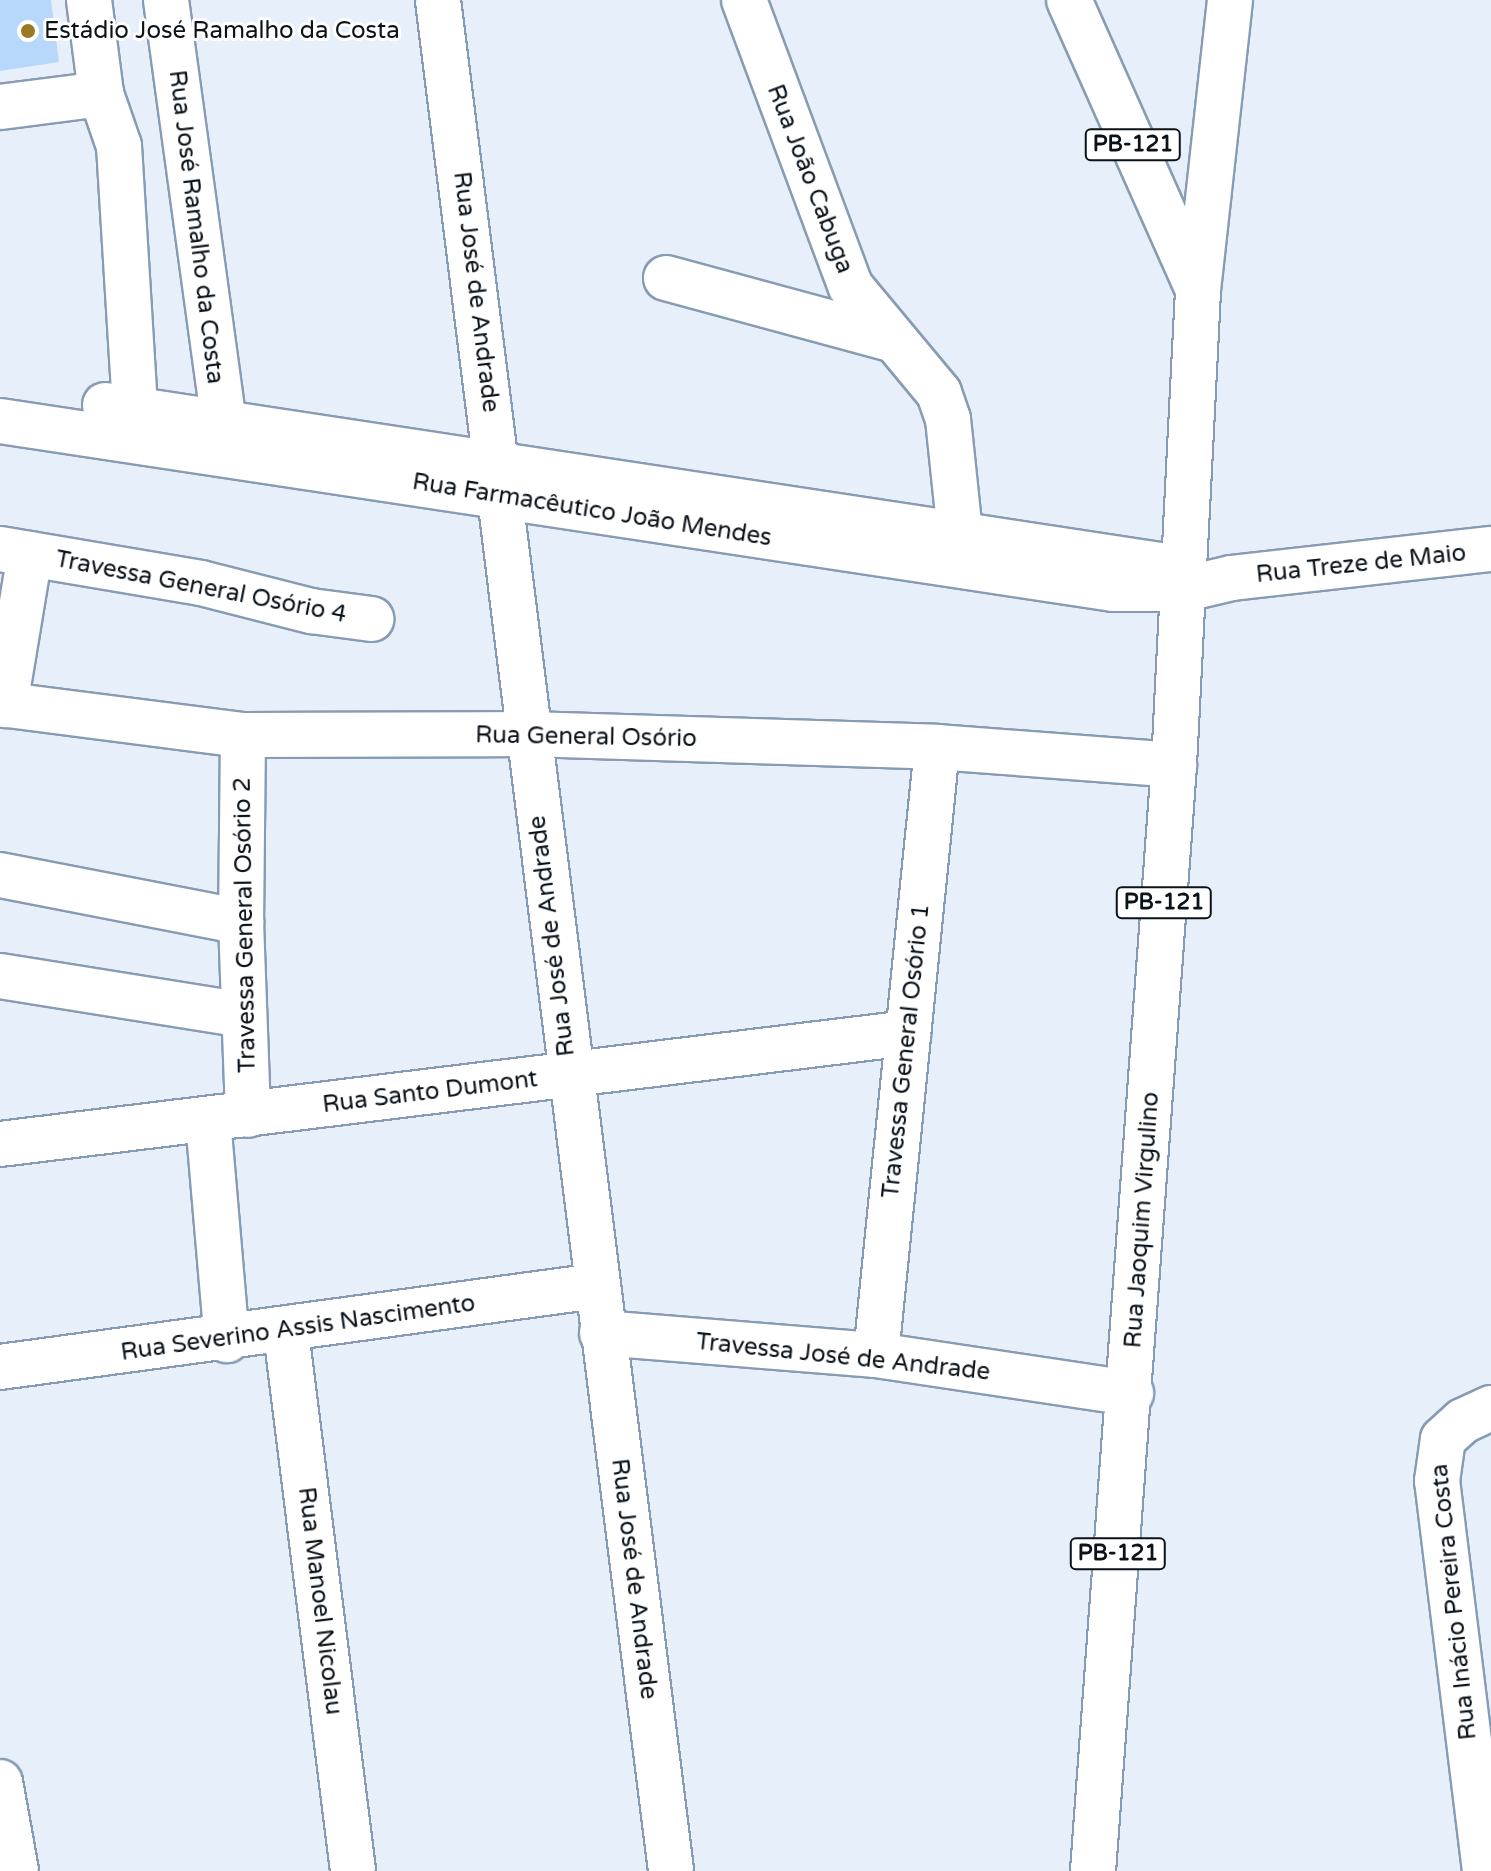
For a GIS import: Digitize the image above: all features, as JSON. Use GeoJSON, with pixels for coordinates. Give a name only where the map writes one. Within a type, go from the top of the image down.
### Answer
{"type":"FeatureCollection","features":[{"type":"Feature","properties":{"kind":"street"},"geometry":{"type":"LineString","coordinates":[[89,0],[101,94],[119,146],[137,425]]}},
{"type":"Feature","properties":{"kind":"street","name":"Rua José Ramalho da Costa"},"geometry":{"type":"LineString","coordinates":[[166,0],[224,436]]}},
{"type":"Feature","properties":{"kind":"street","name":"Rua José de Andrade"},"geometry":{"type":"LineString","coordinates":[[438,0],[500,480],[569,1075],[671,1871]]}},
{"type":"Feature","properties":{"kind":"street","name":"Rua João Cabuga"},"geometry":{"type":"LineString","coordinates":[[744,0],[851,287],[890,339],[927,373],[939,393],[948,419],[963,551]]}},
{"type":"Feature","properties":{"kind":"street","name":"PB-121"},"geometry":{"type":"LineString","coordinates":[[1069,0],[1198,290],[1185,579]]}},
{"type":"Feature","properties":{"kind":"street"},"geometry":{"type":"LineString","coordinates":[[1198,290],[1230,0]]}},
{"type":"Feature","properties":{"kind":"street"},"geometry":{"type":"LineString","coordinates":[[0,107],[101,94]]}},
{"type":"Feature","properties":{"kind":"street"},"geometry":{"type":"LineString","coordinates":[[119,146],[185,134]]}},
{"type":"Feature","properties":{"kind":"street"},"geometry":{"type":"LineString","coordinates":[[666,278],[890,339]]}},
{"type":"Feature","properties":{"kind":"street","name":"Rua Farmacêutico João Mendes"},"geometry":{"type":"LineString","coordinates":[[0,390],[137,425]]}},
{"type":"Feature","properties":{"kind":"street","name":"Rua Farmacêutico João Mendes"},"geometry":{"type":"LineString","coordinates":[[0,421],[137,425],[224,436],[963,551],[1113,589],[1185,579]]}},
{"type":"Feature","properties":{"kind":"street","name":"Rua Treze de Maio"},"geometry":{"type":"LineString","coordinates":[[1185,579],[1232,578],[1491,549]]}},
{"type":"Feature","properties":{"kind":"street","name":"Travessa General Osório 4"},"geometry":{"type":"LineString","coordinates":[[2,705],[15,552],[201,583],[311,611],[371,619]]}},
{"type":"Feature","properties":{"kind":"street","name":"Rua Jaoquim Virgulino"},"geometry":{"type":"LineString","coordinates":[[1093,1871],[1131,1393],[1185,579]]}},
{"type":"Feature","properties":{"kind":"street","name":"Rua General Osório"},"geometry":{"type":"LineString","coordinates":[[2,705],[243,735],[528,734],[937,747],[1174,765]]}},
{"type":"Feature","properties":{"kind":"street","name":"Travessa General Osório 2"},"geometry":{"type":"LineString","coordinates":[[227,1340],[228,1118],[244,1015],[241,922],[243,735]]}},
{"type":"Feature","properties":{"kind":"street","name":"Travessa General Osório 1"},"geometry":{"type":"LineString","coordinates":[[876,1355],[937,747]]}},
{"type":"Feature","properties":{"kind":"street"},"geometry":{"type":"LineString","coordinates":[[0,875],[241,922]]}},
{"type":"Feature","properties":{"kind":"street"},"geometry":{"type":"LineString","coordinates":[[0,976],[244,1015]]}},
{"type":"Feature","properties":{"kind":"street","name":"Rua Santo Dumont"},"geometry":{"type":"LineString","coordinates":[[0,1144],[908,1033]]}},
{"type":"Feature","properties":{"kind":"street","name":"Rua Severino Assis Nascimento"},"geometry":{"type":"LineString","coordinates":[[0,1367],[286,1332],[596,1286]]}},
{"type":"Feature","properties":{"kind":"street","name":"Rua Manoel Nicolau"},"geometry":{"type":"LineString","coordinates":[[286,1332],[353,1871]]}},
{"type":"Feature","properties":{"kind":"street","name":"Travessa José de Andrade"},"geometry":{"type":"LineString","coordinates":[[602,1333],[876,1355],[1131,1393]]}},
{"type":"Feature","properties":{"kind":"street","name":"Rua Inácio Pereira Costa"},"geometry":{"type":"LineString","coordinates":[[1485,1871],[1476,1672],[1437,1451],[1451,1430],[1491,1408]]}},
{"type":"Feature","properties":{"kind":"street"},"geometry":{"type":"LineString","coordinates":[[0,1782],[16,1871]]}},
{"type":"Feature","properties":{"kind":"shaded area","name":"Estádio José Ramalho da Costa"},"geometry":{"type":"Polygon","coordinates":[[[0,0],[51,0],[59,62],[0,71],[0,0]]]}},
{"type":"Feature","properties":{"kind":"place","name":"Estádio José Ramalho da Costa"},"geometry":{"type":"Point","coordinates":[28,31]}}]}
